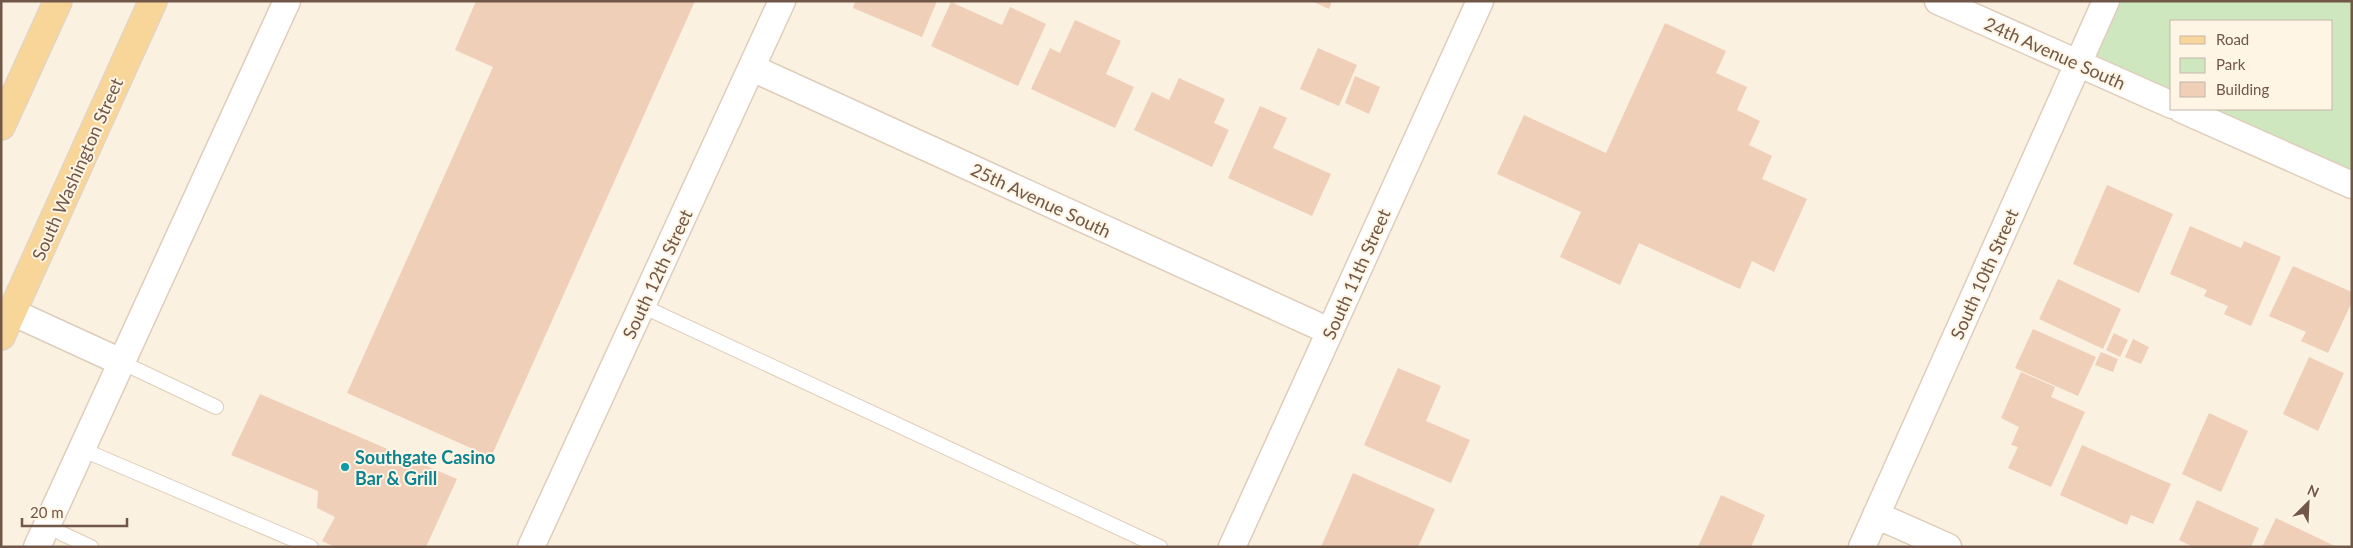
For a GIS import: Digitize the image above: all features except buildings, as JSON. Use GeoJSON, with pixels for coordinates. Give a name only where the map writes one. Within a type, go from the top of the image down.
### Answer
{"type":"FeatureCollection","features":[{"type":"Feature","properties":{"kind":"main road"},"geometry":{"type":"LineString","coordinates":[[1,126],[58,1]]}},
{"type":"Feature","properties":{"kind":"main road","name":"South Washington Street"},"geometry":{"type":"LineString","coordinates":[[7,324],[153,1]]}},
{"type":"Feature","properties":{"kind":"street"},"geometry":{"type":"LineString","coordinates":[[41,536],[287,1]]}},
{"type":"Feature","properties":{"kind":"street","name":"South 12th Street"},"geometry":{"type":"LineString","coordinates":[[532,547],[782,1]]}},
{"type":"Feature","properties":{"kind":"street","name":"South 11th Street"},"geometry":{"type":"LineString","coordinates":[[1232,547],[1480,1]]}},
{"type":"Feature","properties":{"kind":"street","name":"24th Avenue South"},"geometry":{"type":"LineString","coordinates":[[1938,1],[2170,103]]}},
{"type":"Feature","properties":{"kind":"street","name":"South 10th Street"},"geometry":{"type":"LineString","coordinates":[[1862,547],[2106,1]]}},
{"type":"Feature","properties":{"kind":"street","name":"25th Avenue South"},"geometry":{"type":"LineString","coordinates":[[752,68],[1330,331]]}},
{"type":"Feature","properties":{"kind":"street"},"geometry":{"type":"LineString","coordinates":[[2183,110],[2352,185]]}},
{"type":"Feature","properties":{"kind":"street"},"geometry":{"type":"LineString","coordinates":[[7,324],[121,362]]}},
{"type":"Feature","properties":{"kind":"street"},"geometry":{"type":"LineString","coordinates":[[1876,515],[1948,547]]}},
{"type":"Feature","properties":{"kind":"lane"},"geometry":{"type":"LineString","coordinates":[[642,306],[1160,547]]}},
{"type":"Feature","properties":{"kind":"lane"},"geometry":{"type":"LineString","coordinates":[[121,362],[216,407]]}},
{"type":"Feature","properties":{"kind":"lane"},"geometry":{"type":"LineString","coordinates":[[81,449],[311,547]]}},
{"type":"Feature","properties":{"kind":"lane"},"geometry":{"type":"LineString","coordinates":[[41,536],[91,547]]}},
{"type":"Feature","properties":{"kind":"green space"},"geometry":{"type":"Polygon","coordinates":[[[2106,1],[2352,1],[2352,185],[2183,110],[2333,110],[2333,20],[2170,20],[2170,104],[2078,63],[2106,1]]]}},
{"type":"Feature","properties":{"kind":"place","name":"Southgate Casino Bar & Grill"},"geometry":{"type":"Point","coordinates":[345,467]}}]}
